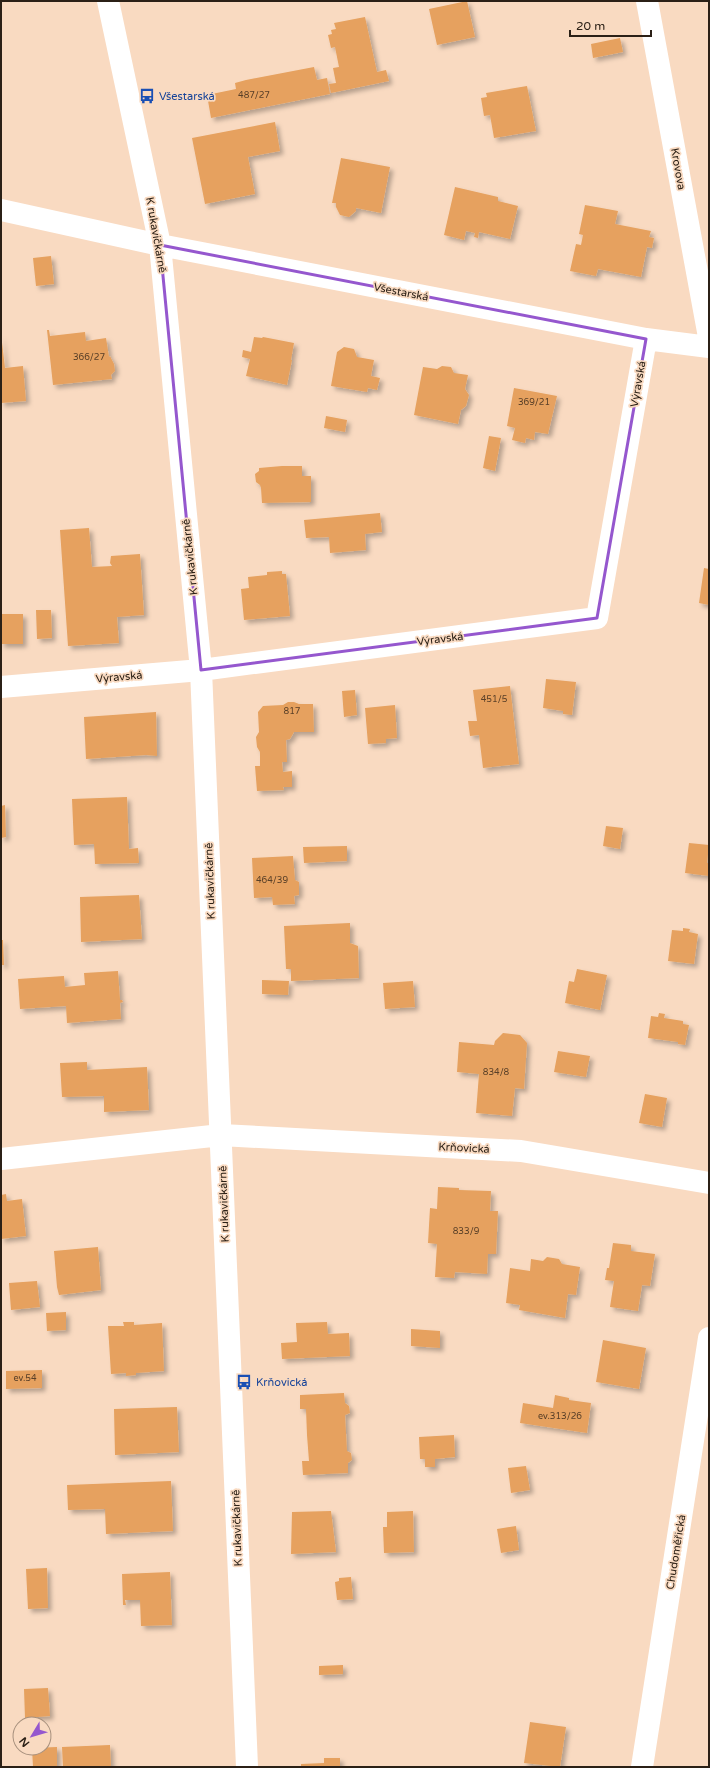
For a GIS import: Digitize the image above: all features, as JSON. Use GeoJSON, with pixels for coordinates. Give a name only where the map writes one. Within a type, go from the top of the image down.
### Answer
{"type":"FeatureCollection","features":[{"type":"Feature","properties":{"kind":"street","name":"K rukavičkárně"},"geometry":{"type":"LineString","coordinates":[[108,1],[160,245],[201,670],[247,1767]]}},
{"type":"Feature","properties":{"kind":"street","name":"Krovova"},"geometry":{"type":"LineString","coordinates":[[647,1],[709,337]]}},
{"type":"Feature","properties":{"kind":"street","name":"Všestarská"},"geometry":{"type":"LineString","coordinates":[[1,210],[160,245],[646,339],[709,347]]}},
{"type":"Feature","properties":{"kind":"street","name":"Výravská"},"geometry":{"type":"LineString","coordinates":[[1,687],[201,670],[597,618],[646,339]]}},
{"type":"Feature","properties":{"kind":"street","name":"Krňovická"},"geometry":{"type":"LineString","coordinates":[[1,1159],[221,1135],[521,1151],[709,1183]]}},
{"type":"Feature","properties":{"kind":"street","name":"Chudoměřická"},"geometry":{"type":"LineString","coordinates":[[642,1767],[709,1338]]}},
{"type":"Feature","properties":{"kind":"highlighted area"},"geometry":{"type":"Polygon","coordinates":[[[160,245],[646,339],[597,618],[201,670],[160,245]]]}},
{"type":"Feature","properties":{"kind":"building"},"geometry":{"type":"Polygon","coordinates":[[[467,1],[475,37],[437,45],[429,9],[467,1]]]}},
{"type":"Feature","properties":{"kind":"building"},"geometry":{"type":"Polygon","coordinates":[[[365,17],[377,72],[386,70],[389,81],[331,93],[329,84],[336,83],[333,68],[339,67],[335,47],[331,48],[328,35],[332,34],[331,30],[336,29],[334,23],[365,17]]]}},
{"type":"Feature","properties":{"kind":"building"},"geometry":{"type":"Polygon","coordinates":[[[620,38],[623,52],[593,58],[591,44],[620,38]]]}},
{"type":"Feature","properties":{"kind":"building"},"geometry":{"type":"Polygon","coordinates":[[[314,67],[317,80],[327,78],[330,94],[211,118],[207,95],[236,89],[235,83],[246,80],[314,67]]]}},
{"type":"Feature","properties":{"kind":"building"},"geometry":{"type":"Polygon","coordinates":[[[527,86],[536,131],[494,138],[490,115],[484,116],[481,98],[487,97],[486,93],[527,86]]]}},
{"type":"Feature","properties":{"kind":"building"},"geometry":{"type":"Polygon","coordinates":[[[275,122],[280,151],[248,157],[255,194],[205,204],[192,138],[275,122]]]}},
{"type":"Feature","properties":{"kind":"building"},"geometry":{"type":"Polygon","coordinates":[[[341,158],[390,167],[381,213],[356,208],[356,211],[349,217],[340,215],[336,207],[336,203],[332,203],[341,158]]]}},
{"type":"Feature","properties":{"kind":"building"},"geometry":{"type":"Polygon","coordinates":[[[455,187],[498,197],[498,201],[518,206],[510,239],[479,232],[478,238],[474,237],[475,233],[466,231],[464,240],[444,235],[455,187]]]}},
{"type":"Feature","properties":{"kind":"building"},"geometry":{"type":"Polygon","coordinates":[[[585,205],[618,211],[615,224],[651,231],[649,237],[654,238],[652,248],[647,247],[641,277],[598,269],[596,276],[570,271],[576,244],[581,245],[583,235],[579,234],[585,205]]]}},
{"type":"Feature","properties":{"kind":"building"},"geometry":{"type":"Polygon","coordinates":[[[51,256],[54,284],[36,286],[33,258],[51,256]]]}},
{"type":"Feature","properties":{"kind":"building"},"geometry":{"type":"Polygon","coordinates":[[[47,330],[49,330],[50,336],[85,332],[86,341],[106,338],[109,357],[110,356],[114,364],[115,371],[111,375],[112,379],[53,385],[47,330]]]}},
{"type":"Feature","properties":{"kind":"building"},"geometry":{"type":"Polygon","coordinates":[[[1,334],[5,368],[23,366],[26,401],[1,403],[1,334]]]}},
{"type":"Feature","properties":{"kind":"building"},"geometry":{"type":"Polygon","coordinates":[[[254,337],[263,337],[294,343],[287,385],[246,376],[250,359],[242,357],[243,350],[251,352],[254,337]]]}},
{"type":"Feature","properties":{"kind":"building"},"geometry":{"type":"Polygon","coordinates":[[[344,347],[354,349],[357,357],[374,360],[371,376],[380,378],[377,390],[368,388],[367,392],[331,386],[337,352],[344,347]]]}},
{"type":"Feature","properties":{"kind":"building"},"geometry":{"type":"Polygon","coordinates":[[[442,366],[451,367],[454,373],[468,375],[465,389],[469,395],[466,406],[461,410],[458,424],[414,415],[423,367],[437,369],[442,366]]]}},
{"type":"Feature","properties":{"kind":"building"},"geometry":{"type":"Polygon","coordinates":[[[514,388],[557,396],[548,434],[535,432],[534,440],[526,438],[525,443],[512,440],[515,428],[507,426],[514,388]]]}},
{"type":"Feature","properties":{"kind":"building"},"geometry":{"type":"Polygon","coordinates":[[[326,416],[347,420],[345,432],[324,428],[326,416]]]}},
{"type":"Feature","properties":{"kind":"building"},"geometry":{"type":"Polygon","coordinates":[[[489,436],[501,438],[495,471],[483,468],[489,436]]]}},
{"type":"Feature","properties":{"kind":"building"},"geometry":{"type":"Polygon","coordinates":[[[302,466],[302,476],[311,476],[311,502],[262,503],[261,488],[256,482],[255,474],[259,471],[259,468],[302,466]]]}},
{"type":"Feature","properties":{"kind":"building"},"geometry":{"type":"Polygon","coordinates":[[[380,513],[382,532],[365,534],[366,550],[330,553],[329,537],[306,538],[304,520],[380,513]]]}},
{"type":"Feature","properties":{"kind":"building"},"geometry":{"type":"Polygon","coordinates":[[[89,528],[92,567],[112,566],[110,563],[111,556],[140,554],[144,615],[117,617],[119,643],[68,646],[60,530],[89,528]]]}},
{"type":"Feature","properties":{"kind":"building"},"geometry":{"type":"Polygon","coordinates":[[[704,568],[709,569],[709,605],[699,603],[704,568]]]}},
{"type":"Feature","properties":{"kind":"building"},"geometry":{"type":"Polygon","coordinates":[[[282,571],[282,574],[286,574],[290,616],[244,620],[241,589],[249,588],[248,577],[267,575],[267,572],[282,571]]]}},
{"type":"Feature","properties":{"kind":"building"},"geometry":{"type":"Polygon","coordinates":[[[36,610],[51,610],[52,638],[37,639],[36,610]]]}},
{"type":"Feature","properties":{"kind":"building"},"geometry":{"type":"Polygon","coordinates":[[[1,614],[23,614],[23,644],[1,644],[1,614]]]}},
{"type":"Feature","properties":{"kind":"building"},"geometry":{"type":"Polygon","coordinates":[[[546,679],[576,682],[572,715],[563,714],[563,711],[543,708],[546,679]]]}},
{"type":"Feature","properties":{"kind":"building"},"geometry":{"type":"Polygon","coordinates":[[[510,686],[519,764],[483,768],[479,735],[470,736],[468,721],[477,721],[473,690],[510,686]]]}},
{"type":"Feature","properties":{"kind":"building"},"geometry":{"type":"Polygon","coordinates":[[[355,690],[357,715],[344,717],[342,691],[355,690]]]}},
{"type":"Feature","properties":{"kind":"building"},"geometry":{"type":"Polygon","coordinates":[[[288,702],[313,704],[314,732],[294,732],[290,739],[286,740],[287,762],[282,762],[283,772],[292,771],[292,787],[283,787],[284,790],[257,791],[255,766],[260,766],[260,752],[257,747],[256,737],[259,732],[258,712],[263,706],[283,705],[288,702]]]}},
{"type":"Feature","properties":{"kind":"building"},"geometry":{"type":"Polygon","coordinates":[[[395,705],[397,738],[386,739],[386,743],[368,744],[365,708],[395,705]]]}},
{"type":"Feature","properties":{"kind":"building"},"geometry":{"type":"Polygon","coordinates":[[[156,712],[157,756],[146,755],[86,759],[84,717],[156,712]]]}},
{"type":"Feature","properties":{"kind":"building"},"geometry":{"type":"Polygon","coordinates":[[[127,797],[129,849],[138,848],[139,863],[95,864],[94,844],[74,845],[72,799],[127,797]]]}},
{"type":"Feature","properties":{"kind":"building"},"geometry":{"type":"Polygon","coordinates":[[[5,805],[6,837],[1,838],[1,806],[5,805]]]}},
{"type":"Feature","properties":{"kind":"building"},"geometry":{"type":"Polygon","coordinates":[[[606,826],[623,828],[620,849],[603,846],[606,826]]]}},
{"type":"Feature","properties":{"kind":"building"},"geometry":{"type":"Polygon","coordinates":[[[689,843],[709,845],[707,863],[709,863],[709,876],[685,873],[689,843]]]}},
{"type":"Feature","properties":{"kind":"building"},"geometry":{"type":"Polygon","coordinates":[[[347,846],[347,861],[304,863],[303,847],[347,846]]]}},
{"type":"Feature","properties":{"kind":"building"},"geometry":{"type":"Polygon","coordinates":[[[293,856],[295,880],[299,882],[299,895],[294,896],[295,904],[273,905],[272,897],[254,898],[252,858],[293,856]]]}},
{"type":"Feature","properties":{"kind":"building"},"geometry":{"type":"Polygon","coordinates":[[[139,895],[142,939],[81,942],[80,897],[139,895]]]}},
{"type":"Feature","properties":{"kind":"building"},"geometry":{"type":"Polygon","coordinates":[[[350,923],[350,943],[358,946],[359,978],[291,981],[291,969],[286,969],[284,926],[350,923]]]}},
{"type":"Feature","properties":{"kind":"building"},"geometry":{"type":"Polygon","coordinates":[[[683,928],[690,929],[689,932],[698,934],[694,964],[668,961],[672,930],[683,931],[683,928]]]}},
{"type":"Feature","properties":{"kind":"building"},"geometry":{"type":"Polygon","coordinates":[[[1,940],[3,940],[4,965],[1,965],[1,940]]]}},
{"type":"Feature","properties":{"kind":"building"},"geometry":{"type":"Polygon","coordinates":[[[577,969],[607,975],[600,1010],[565,1003],[569,981],[574,982],[577,969]]]}},
{"type":"Feature","properties":{"kind":"building"},"geometry":{"type":"Polygon","coordinates":[[[118,971],[120,1000],[123,1002],[120,1003],[121,1019],[67,1023],[66,1006],[20,1009],[18,979],[64,976],[65,987],[85,985],[84,973],[118,971]]]}},
{"type":"Feature","properties":{"kind":"building"},"geometry":{"type":"Polygon","coordinates":[[[262,980],[289,981],[288,995],[262,994],[262,980]]]}},
{"type":"Feature","properties":{"kind":"building"},"geometry":{"type":"Polygon","coordinates":[[[413,981],[415,1007],[385,1009],[383,983],[413,981]]]}},
{"type":"Feature","properties":{"kind":"building"},"geometry":{"type":"Polygon","coordinates":[[[659,1013],[665,1014],[664,1018],[683,1021],[683,1024],[689,1025],[685,1045],[678,1044],[678,1042],[648,1038],[651,1016],[658,1017],[659,1013]]]}},
{"type":"Feature","properties":{"kind":"building"},"geometry":{"type":"Polygon","coordinates":[[[503,1033],[520,1035],[527,1043],[524,1089],[515,1088],[512,1116],[476,1113],[479,1074],[457,1072],[459,1042],[494,1045],[495,1041],[503,1033]]]}},
{"type":"Feature","properties":{"kind":"building"},"geometry":{"type":"Polygon","coordinates":[[[558,1051],[590,1056],[586,1077],[554,1072],[558,1051]]]}},
{"type":"Feature","properties":{"kind":"building"},"geometry":{"type":"Polygon","coordinates":[[[87,1062],[87,1070],[147,1067],[149,1110],[104,1112],[104,1096],[62,1097],[60,1063],[87,1062]]]}},
{"type":"Feature","properties":{"kind":"building"},"geometry":{"type":"Polygon","coordinates":[[[645,1094],[667,1098],[662,1127],[639,1123],[645,1094]]]}},
{"type":"Feature","properties":{"kind":"building"},"geometry":{"type":"Polygon","coordinates":[[[438,1187],[459,1188],[459,1190],[491,1191],[490,1211],[498,1211],[496,1254],[488,1254],[487,1274],[455,1272],[454,1278],[435,1277],[437,1244],[428,1243],[430,1208],[437,1209],[438,1187]]]}},
{"type":"Feature","properties":{"kind":"building"},"geometry":{"type":"Polygon","coordinates":[[[6,1194],[7,1201],[22,1199],[26,1236],[1,1239],[1,1195],[6,1194]]]}},
{"type":"Feature","properties":{"kind":"building"},"geometry":{"type":"Polygon","coordinates":[[[613,1243],[631,1245],[631,1251],[655,1254],[650,1286],[642,1285],[638,1311],[610,1307],[614,1281],[605,1280],[607,1268],[609,1268],[613,1243]]]}},
{"type":"Feature","properties":{"kind":"building"},"geometry":{"type":"Polygon","coordinates":[[[98,1247],[101,1290],[59,1295],[54,1251],[98,1247]]]}},
{"type":"Feature","properties":{"kind":"building"},"geometry":{"type":"Polygon","coordinates":[[[547,1257],[559,1259],[562,1264],[580,1267],[576,1295],[568,1294],[565,1318],[519,1310],[520,1305],[506,1303],[510,1268],[530,1271],[531,1259],[543,1261],[547,1257]]]}},
{"type":"Feature","properties":{"kind":"building"},"geometry":{"type":"Polygon","coordinates":[[[37,1281],[40,1307],[11,1310],[9,1283],[37,1281]]]}},
{"type":"Feature","properties":{"kind":"building"},"geometry":{"type":"Polygon","coordinates":[[[66,1312],[66,1330],[47,1331],[46,1313],[66,1312]]]}},
{"type":"Feature","properties":{"kind":"building"},"geometry":{"type":"Polygon","coordinates":[[[123,1322],[134,1322],[134,1325],[162,1323],[164,1371],[136,1373],[136,1375],[126,1376],[126,1373],[111,1374],[108,1326],[124,1326],[123,1322]]]}},
{"type":"Feature","properties":{"kind":"building"},"geometry":{"type":"Polygon","coordinates":[[[327,1322],[328,1334],[349,1333],[350,1356],[282,1359],[281,1343],[297,1342],[296,1323],[327,1322]]]}},
{"type":"Feature","properties":{"kind":"building"},"geometry":{"type":"Polygon","coordinates":[[[411,1329],[440,1331],[440,1348],[411,1346],[411,1329]]]}},
{"type":"Feature","properties":{"kind":"building"},"geometry":{"type":"Polygon","coordinates":[[[603,1340],[646,1348],[639,1389],[596,1382],[603,1340]]]}},
{"type":"Feature","properties":{"kind":"building"},"geometry":{"type":"Polygon","coordinates":[[[42,1370],[42,1388],[6,1389],[6,1371],[42,1370]]]}},
{"type":"Feature","properties":{"kind":"building"},"geometry":{"type":"Polygon","coordinates":[[[344,1393],[345,1403],[349,1406],[350,1413],[345,1415],[347,1451],[351,1453],[352,1460],[348,1463],[348,1473],[303,1475],[302,1461],[309,1461],[306,1409],[300,1409],[300,1395],[344,1393]]]}},
{"type":"Feature","properties":{"kind":"building"},"geometry":{"type":"Polygon","coordinates":[[[555,1395],[569,1398],[569,1400],[591,1403],[587,1433],[520,1423],[523,1403],[553,1408],[555,1395]]]}},
{"type":"Feature","properties":{"kind":"building"},"geometry":{"type":"Polygon","coordinates":[[[177,1407],[179,1452],[115,1455],[114,1409],[177,1407]]]}},
{"type":"Feature","properties":{"kind":"building"},"geometry":{"type":"Polygon","coordinates":[[[454,1435],[455,1457],[435,1459],[435,1467],[425,1467],[425,1459],[420,1459],[419,1437],[454,1435]]]}},
{"type":"Feature","properties":{"kind":"building"},"geometry":{"type":"Polygon","coordinates":[[[526,1466],[530,1490],[511,1493],[508,1468],[526,1466]]]}},
{"type":"Feature","properties":{"kind":"building"},"geometry":{"type":"Polygon","coordinates":[[[171,1481],[173,1531],[106,1534],[105,1509],[68,1510],[67,1485],[171,1481]]]}},
{"type":"Feature","properties":{"kind":"building"},"geometry":{"type":"Polygon","coordinates":[[[331,1511],[336,1552],[291,1554],[292,1512],[331,1511]]]}},
{"type":"Feature","properties":{"kind":"building"},"geometry":{"type":"Polygon","coordinates":[[[413,1511],[414,1552],[384,1553],[383,1527],[387,1527],[387,1512],[413,1511]]]}},
{"type":"Feature","properties":{"kind":"building"},"geometry":{"type":"Polygon","coordinates":[[[516,1526],[519,1550],[501,1553],[497,1529],[516,1526]]]}},
{"type":"Feature","properties":{"kind":"building"},"geometry":{"type":"Polygon","coordinates":[[[47,1568],[48,1608],[28,1609],[26,1569],[47,1568]]]}},
{"type":"Feature","properties":{"kind":"building"},"geometry":{"type":"Polygon","coordinates":[[[170,1572],[172,1625],[141,1626],[140,1600],[125,1600],[126,1605],[123,1605],[122,1574],[170,1572]]]}},
{"type":"Feature","properties":{"kind":"building"},"geometry":{"type":"Polygon","coordinates":[[[351,1577],[353,1599],[337,1600],[335,1582],[339,1581],[339,1578],[351,1577]]]}},
{"type":"Feature","properties":{"kind":"building"},"geometry":{"type":"Polygon","coordinates":[[[343,1665],[343,1674],[319,1675],[319,1666],[343,1665]]]}},
{"type":"Feature","properties":{"kind":"building"},"geometry":{"type":"Polygon","coordinates":[[[48,1688],[50,1716],[25,1716],[24,1689],[48,1688]]]}},
{"type":"Feature","properties":{"kind":"building"},"geometry":{"type":"Polygon","coordinates":[[[530,1722],[566,1727],[560,1767],[524,1763],[530,1722]]]}},
{"type":"Feature","properties":{"kind":"building"},"geometry":{"type":"Polygon","coordinates":[[[110,1745],[111,1767],[63,1767],[62,1747],[110,1745]]]}},
{"type":"Feature","properties":{"kind":"building"},"geometry":{"type":"Polygon","coordinates":[[[52,1747],[57,1747],[57,1767],[33,1767],[32,1756],[52,1756],[52,1747]]]}},
{"type":"Feature","properties":{"kind":"building"},"geometry":{"type":"Polygon","coordinates":[[[324,1758],[340,1758],[340,1767],[301,1767],[301,1764],[324,1763],[324,1758]]]}},
{"type":"Feature","properties":{"kind":"place","name":"Všestarská"},"geometry":{"type":"Point","coordinates":[147,96]}},
{"type":"Feature","properties":{"kind":"place","name":"Krňovická"},"geometry":{"type":"Point","coordinates":[244,1382]}}]}
